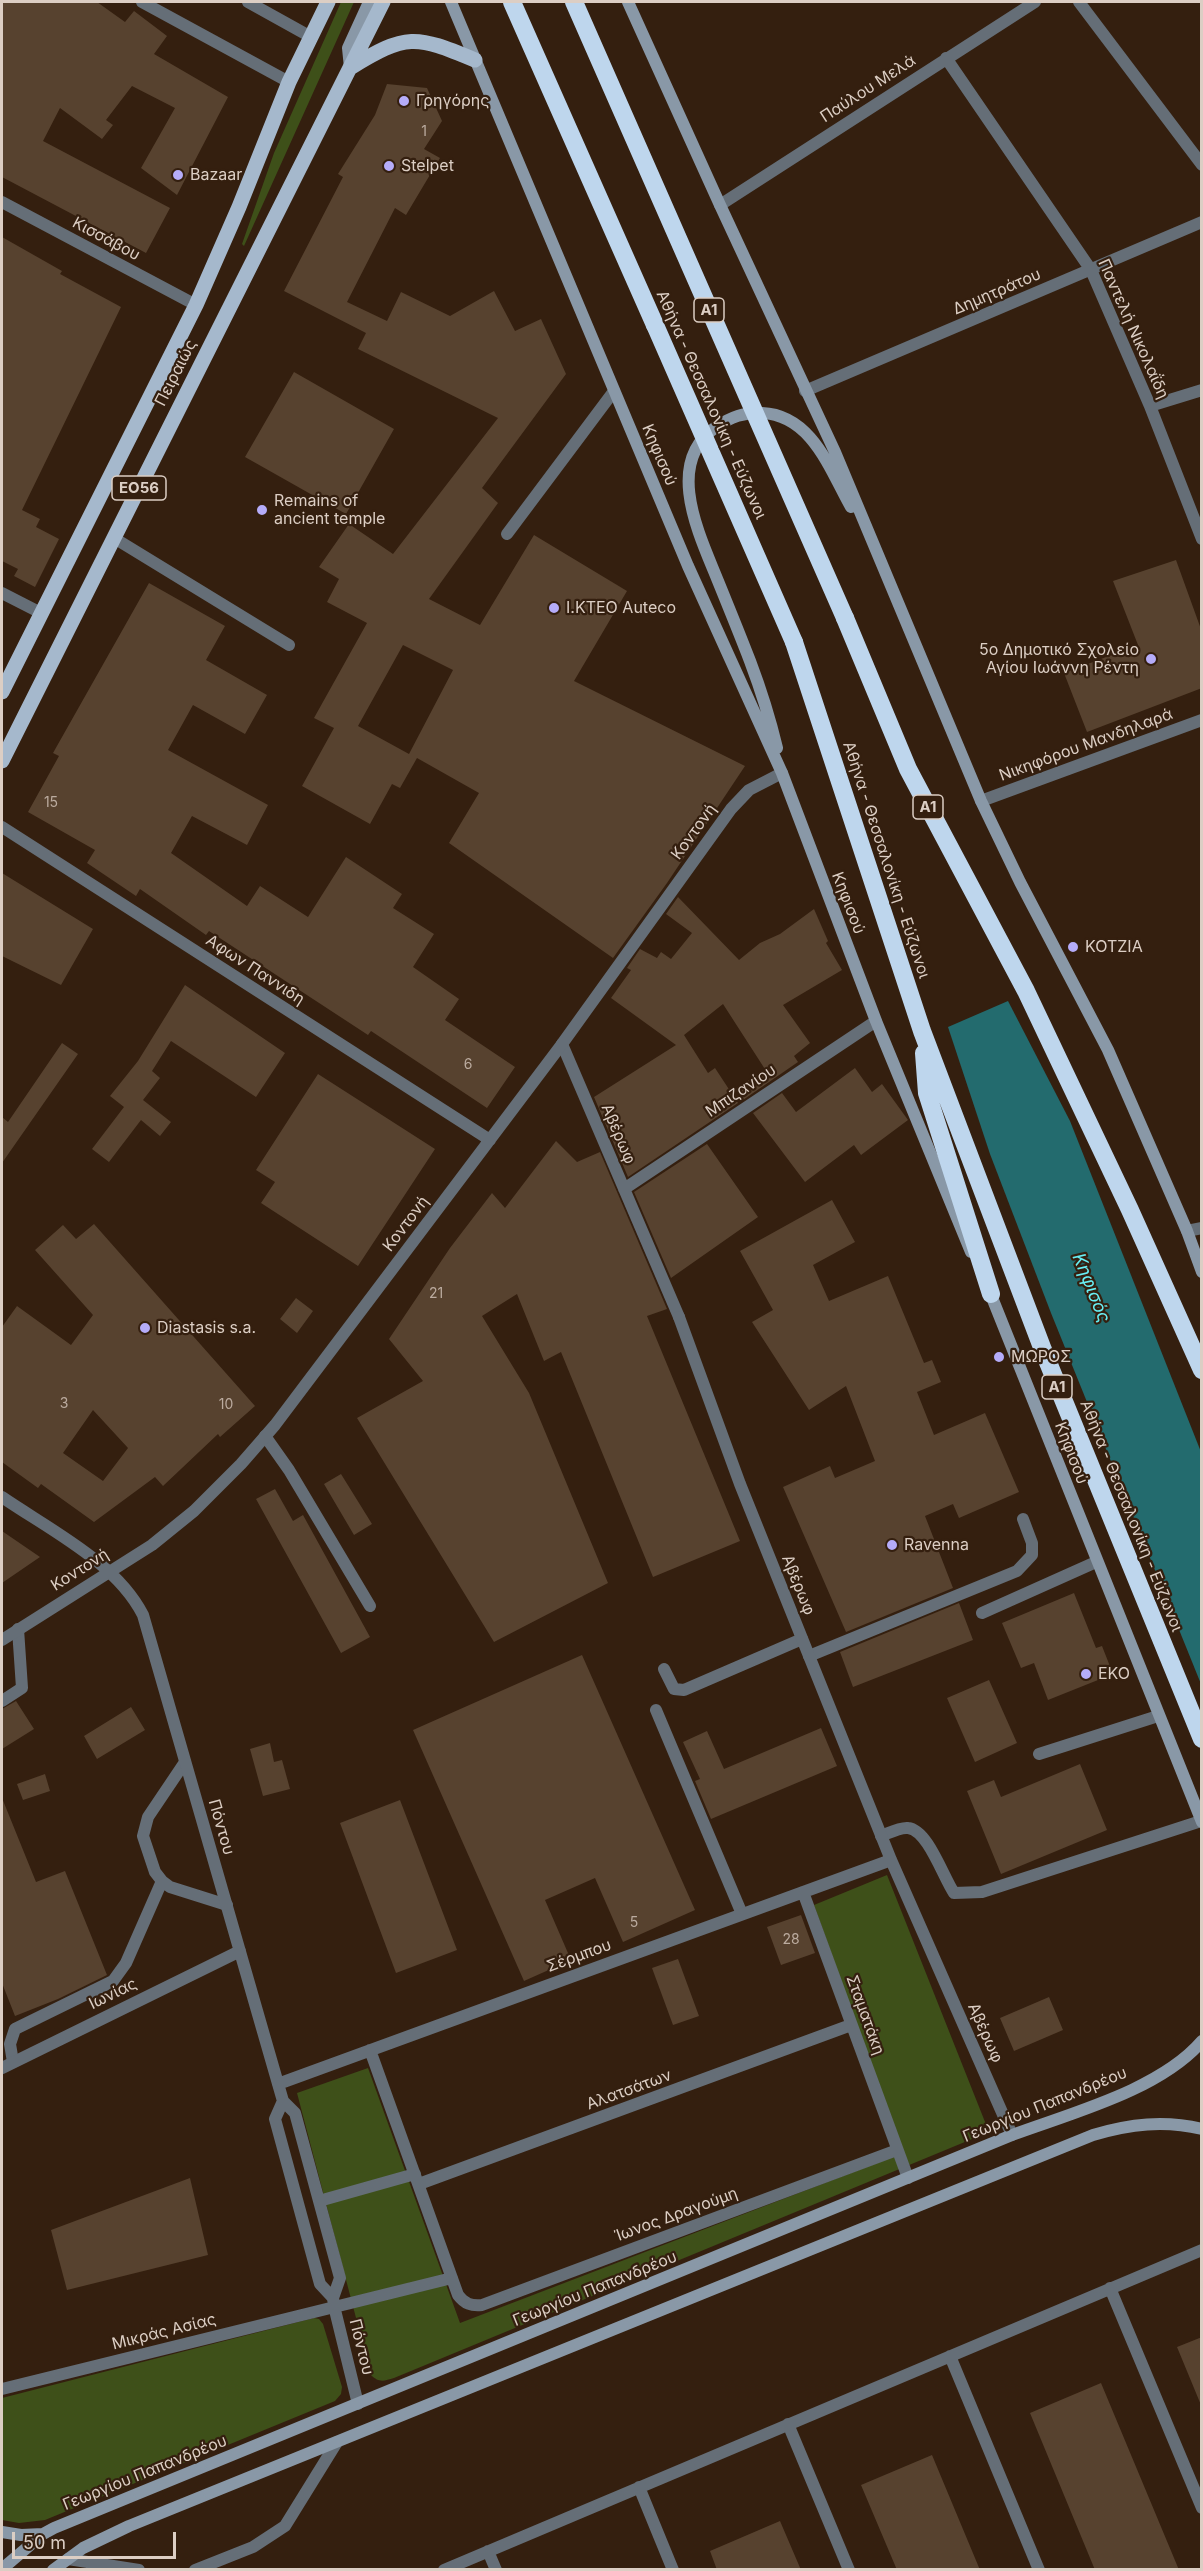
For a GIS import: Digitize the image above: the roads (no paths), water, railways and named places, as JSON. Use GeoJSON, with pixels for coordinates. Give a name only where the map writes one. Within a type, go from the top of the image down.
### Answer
{"type":"FeatureCollection","features":[{"type":"Feature","properties":{"kind":"highway","name":"Αθήνα - Θεσσαλονίκη - Εύζωνοι"},"geometry":{"type":"LineString","coordinates":[[512,2],[794,642],[922,1031],[1042,1350],[1202,1739]]}},
{"type":"Feature","properties":{"kind":"highway","name":"Α1"},"geometry":{"type":"LineString","coordinates":[[574,2],[845,618],[908,769],[1026,991],[1130,1210],[1202,1370]]}},
{"type":"Feature","properties":{"kind":"highway"},"geometry":{"type":"LineString","coordinates":[[922,1031],[927,1093],[991,1294]]}},
{"type":"Feature","properties":{"kind":"main road","name":"Πειραιώς"},"geometry":{"type":"LineString","coordinates":[[2,692],[196,306],[289,82],[328,2]]}},
{"type":"Feature","properties":{"kind":"main road"},"geometry":{"type":"LineString","coordinates":[[369,2],[348,48],[350,68],[390,46],[409,41],[435,43],[476,60]]}},
{"type":"Feature","properties":{"kind":"main road","name":"Πειραιώς"},"geometry":{"type":"LineString","coordinates":[[2,761],[383,2]]}},
{"type":"Feature","properties":{"kind":"main road","name":"Κηφισού"},"geometry":{"type":"LineString","coordinates":[[451,2],[688,566],[782,773],[876,1021],[963,1236],[991,1294],[1201,1821]]}},
{"type":"Feature","properties":{"kind":"main road"},"geometry":{"type":"LineString","coordinates":[[628,2],[835,452],[981,801],[1025,892],[1108,1050],[1187,1231],[1202,1272]]}},
{"type":"Feature","properties":{"kind":"main road"},"geometry":{"type":"LineString","coordinates":[[782,773],[769,716],[752,665],[694,521],[689,472],[696,451],[709,432],[730,418],[750,412],[772,413],[792,421],[810,436],[880,561]]}},
{"type":"Feature","properties":{"kind":"main road","name":"Γεωργίου Παπανδρέου"},"geometry":{"type":"LineString","coordinates":[[2,2569],[43,2534],[1012,2135],[1138,2086],[1176,2065],[1202,2041]]}},
{"type":"Feature","properties":{"kind":"main road"},"geometry":{"type":"LineString","coordinates":[[53,2570],[83,2548],[129,2526],[1093,2135],[1120,2127],[1151,2123],[1202,2129]]}},
{"type":"Feature","properties":{"kind":"main road"},"geometry":{"type":"LineString","coordinates":[[2,2532],[21,2535],[43,2534]]}},
{"type":"Feature","properties":{"kind":"street"},"geometry":{"type":"LineString","coordinates":[[142,2],[289,82]]}},
{"type":"Feature","properties":{"kind":"street"},"geometry":{"type":"LineString","coordinates":[[248,2],[311,37]]}},
{"type":"Feature","properties":{"kind":"street","name":"Παύλου Μελά"},"geometry":{"type":"LineString","coordinates":[[720,205],[1035,2]]}},
{"type":"Feature","properties":{"kind":"street"},"geometry":{"type":"LineString","coordinates":[[1079,2],[1202,165]]}},
{"type":"Feature","properties":{"kind":"street","name":"Παντελή Νικολαΐδη"},"geometry":{"type":"LineString","coordinates":[[946,58],[1091,270],[1150,406],[1202,538]]}},
{"type":"Feature","properties":{"kind":"street","name":"Κισσάβου"},"geometry":{"type":"LineString","coordinates":[[2,202],[196,306]]}},
{"type":"Feature","properties":{"kind":"street","name":"Δημητράτου"},"geometry":{"type":"LineString","coordinates":[[805,391],[1202,222]]}},
{"type":"Feature","properties":{"kind":"street"},"geometry":{"type":"LineString","coordinates":[[1150,406],[1202,390]]}},
{"type":"Feature","properties":{"kind":"street"},"geometry":{"type":"LineString","coordinates":[[507,534],[614,391]]}},
{"type":"Feature","properties":{"kind":"street"},"geometry":{"type":"LineString","coordinates":[[114,538],[289,645]]}},
{"type":"Feature","properties":{"kind":"street"},"geometry":{"type":"LineString","coordinates":[[2,593],[41,613]]}},
{"type":"Feature","properties":{"kind":"street","name":"Νικηφόρου Μανδηλαρά"},"geometry":{"type":"LineString","coordinates":[[981,801],[1202,720]]}},
{"type":"Feature","properties":{"kind":"street","name":"Κοντονή"},"geometry":{"type":"LineString","coordinates":[[2,1640],[152,1545],[194,1511],[265,1436],[562,1044],[731,809],[749,790],[782,773]]}},
{"type":"Feature","properties":{"kind":"street","name":"Αφων Παννιδη"},"geometry":{"type":"LineString","coordinates":[[2,827],[490,1140]]}},
{"type":"Feature","properties":{"kind":"street","name":"Μπιζανίου"},"geometry":{"type":"LineString","coordinates":[[624,1189],[876,1021]]}},
{"type":"Feature","properties":{"kind":"street","name":"Αβέρωφ"},"geometry":{"type":"LineString","coordinates":[[562,1044],[679,1317],[740,1484],[881,1836],[1012,2135]]}},
{"type":"Feature","properties":{"kind":"street"},"geometry":{"type":"LineString","coordinates":[[1187,1231],[1202,1228]]}},
{"type":"Feature","properties":{"kind":"street"},"geometry":{"type":"LineString","coordinates":[[265,1436],[289,1470],[370,1606]]}},
{"type":"Feature","properties":{"kind":"street","name":"Πόντου"},"geometry":{"type":"LineString","coordinates":[[2,1497],[111,1571],[135,1598],[143,1615],[283,2101],[295,2113],[340,2278],[333,2302]]}},
{"type":"Feature","properties":{"kind":"street"},"geometry":{"type":"LineString","coordinates":[[809,1656],[1017,1571],[1032,1555],[1032,1543],[1023,1520]]}},
{"type":"Feature","properties":{"kind":"street"},"geometry":{"type":"LineString","coordinates":[[982,1612],[1096,1562]]}},
{"type":"Feature","properties":{"kind":"street"},"geometry":{"type":"LineString","coordinates":[[2,1701],[22,1688],[18,1629]]}},
{"type":"Feature","properties":{"kind":"street"},"geometry":{"type":"LineString","coordinates":[[664,1669],[674,1689],[684,1690],[802,1639]]}},
{"type":"Feature","properties":{"kind":"street"},"geometry":{"type":"LineString","coordinates":[[657,1710],[742,1914]]}},
{"type":"Feature","properties":{"kind":"street"},"geometry":{"type":"LineString","coordinates":[[1039,1755],[1158,1716]]}},
{"type":"Feature","properties":{"kind":"street"},"geometry":{"type":"LineString","coordinates":[[185,1762],[144,1825],[142,1836],[155,1872],[162,1881],[170,1887],[226,1905]]}},
{"type":"Feature","properties":{"kind":"street"},"geometry":{"type":"LineString","coordinates":[[881,1836],[906,1827],[914,1830],[925,1838],[954,1893],[965,1894],[982,1892],[1201,1821]]}},
{"type":"Feature","properties":{"kind":"street","name":"Σέρμπου"},"geometry":{"type":"LineString","coordinates":[[278,2084],[891,1860]]}},
{"type":"Feature","properties":{"kind":"street"},"geometry":{"type":"LineString","coordinates":[[7,2065],[15,2030],[114,1981],[126,1963],[162,1881]]}},
{"type":"Feature","properties":{"kind":"street","name":"Σταματάκη"},"geometry":{"type":"LineString","coordinates":[[803,1892],[908,2178]]}},
{"type":"Feature","properties":{"kind":"street","name":"Ιωνίας"},"geometry":{"type":"LineString","coordinates":[[7,2065],[240,1950]]}},
{"type":"Feature","properties":{"kind":"street","name":"Αλατσάτων"},"geometry":{"type":"LineString","coordinates":[[319,2201],[417,2179],[851,2025]]}},
{"type":"Feature","properties":{"kind":"street"},"geometry":{"type":"LineString","coordinates":[[370,2050],[452,2278]]}},
{"type":"Feature","properties":{"kind":"street","name":"Πόντου"},"geometry":{"type":"LineString","coordinates":[[283,2101],[274,2119],[320,2284],[333,2302],[358,2404]]}},
{"type":"Feature","properties":{"kind":"street","name":"Ίωνος Δραγούμη"},"geometry":{"type":"LineString","coordinates":[[452,2278],[458,2295],[466,2303],[482,2305],[897,2150]]}},
{"type":"Feature","properties":{"kind":"street"},"geometry":{"type":"LineString","coordinates":[[444,2570],[1202,2250]]}},
{"type":"Feature","properties":{"kind":"street","name":"Μικράς Ασίας"},"geometry":{"type":"LineString","coordinates":[[2,2389],[333,2302],[452,2278]]}},
{"type":"Feature","properties":{"kind":"street"},"geometry":{"type":"LineString","coordinates":[[1110,2288],[1202,2508]]}},
{"type":"Feature","properties":{"kind":"street"},"geometry":{"type":"LineString","coordinates":[[950,2356],[1039,2570]]}},
{"type":"Feature","properties":{"kind":"street"},"geometry":{"type":"LineString","coordinates":[[788,2424],[849,2570]]}},
{"type":"Feature","properties":{"kind":"street"},"geometry":{"type":"LineString","coordinates":[[195,2570],[253,2547],[285,2526],[337,2442]]}},
{"type":"Feature","properties":{"kind":"street"},"geometry":{"type":"LineString","coordinates":[[639,2487],[673,2570]]}},
{"type":"Feature","properties":{"kind":"street"},"geometry":{"type":"LineString","coordinates":[[488,2551],[496,2570]]}},
{"type":"Feature","properties":{"kind":"street"},"geometry":{"type":"LineString","coordinates":[[68,2559],[139,2570]]}},
{"type":"Feature","properties":{"kind":"water","name":"Κηφισός"},"geometry":{"type":"Polygon","coordinates":[[[1008,1001],[1070,1121],[1201,1452],[1201,1684],[1051,1313],[990,1154],[948,1027],[1008,1001]]]}},
{"type":"Feature","properties":{"kind":"place","name":"Γρηγόρης"},"geometry":{"type":"Point","coordinates":[404,101]}},
{"type":"Feature","properties":{"kind":"place","name":"Stelpet"},"geometry":{"type":"Point","coordinates":[389,166]}},
{"type":"Feature","properties":{"kind":"place","name":"Bazaar"},"geometry":{"type":"Point","coordinates":[178,175]}},
{"type":"Feature","properties":{"kind":"place","name":"Remains of ancient temple"},"geometry":{"type":"Point","coordinates":[262,510]}},
{"type":"Feature","properties":{"kind":"place","name":"Ι.ΚΤΕΟ Auteco"},"geometry":{"type":"Point","coordinates":[554,608]}},
{"type":"Feature","properties":{"kind":"place","name":"5ο Δημοτικό Σχολείο Αγίου Ιωάννη Ρέντη"},"geometry":{"type":"Point","coordinates":[1151,659]}},
{"type":"Feature","properties":{"kind":"place","name":"ΚΟΤΖΙΑ"},"geometry":{"type":"Point","coordinates":[1073,947]}},
{"type":"Feature","properties":{"kind":"place","name":"Diastasis s.a."},"geometry":{"type":"Point","coordinates":[145,1328]}},
{"type":"Feature","properties":{"kind":"place","name":"ΜΩΡΟΣ"},"geometry":{"type":"Point","coordinates":[999,1357]}},
{"type":"Feature","properties":{"kind":"place","name":"Ravenna"},"geometry":{"type":"Point","coordinates":[892,1545]}},
{"type":"Feature","properties":{"kind":"place","name":"EKO"},"geometry":{"type":"Point","coordinates":[1086,1674]}}]}
